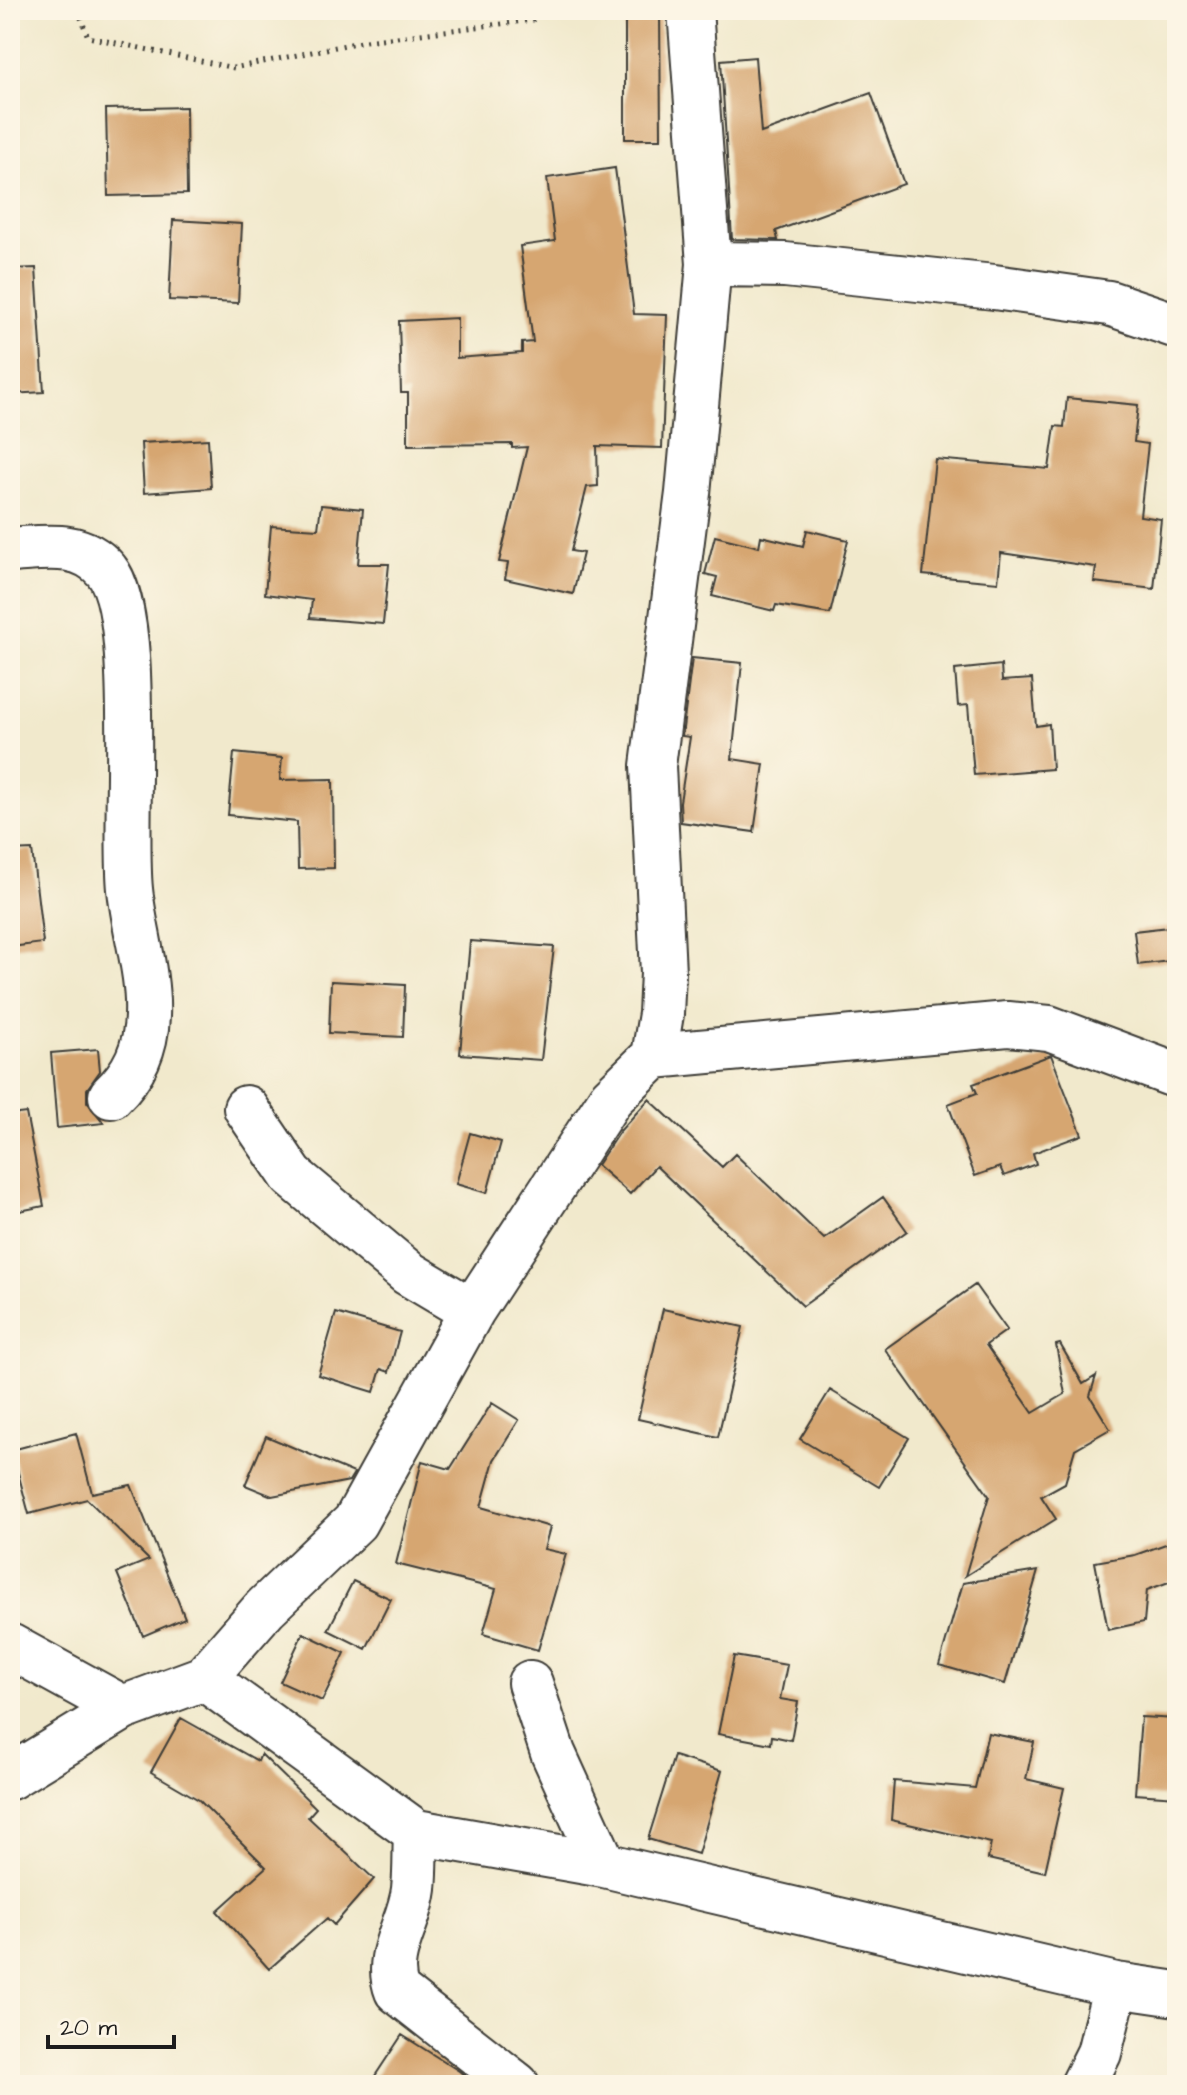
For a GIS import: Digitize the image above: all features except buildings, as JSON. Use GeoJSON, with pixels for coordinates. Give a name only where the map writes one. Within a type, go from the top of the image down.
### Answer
{"type":"FeatureCollection","features":[{"type":"Feature","properties":{"kind":"street"},"geometry":{"type":"LineString","coordinates":[[10,1777],[123,1708],[204,1678],[265,1608],[355,1522],[472,1311],[611,1098],[654,1056],[661,1014],[663,973],[653,766],[688,493],[709,264],[690,10]]}},
{"type":"Feature","properties":{"kind":"street"},"geometry":{"type":"LineString","coordinates":[[709,264],[785,265],[994,287],[1109,303],[1177,326]]}},
{"type":"Feature","properties":{"kind":"street"},"geometry":{"type":"LineString","coordinates":[[10,550],[70,546],[91,557],[107,571],[125,622],[130,888],[147,1014],[142,1051],[128,1079],[111,1096]]}},
{"type":"Feature","properties":{"kind":"street"},"geometry":{"type":"LineString","coordinates":[[654,1056],[1008,1024],[1049,1028],[1177,1076]]}},
{"type":"Feature","properties":{"kind":"street"},"geometry":{"type":"LineString","coordinates":[[246,1108],[292,1176],[408,1273],[472,1311]]}},
{"type":"Feature","properties":{"kind":"street"},"geometry":{"type":"LineString","coordinates":[[13,1650],[123,1708]]}},
{"type":"Feature","properties":{"kind":"street"},"geometry":{"type":"LineString","coordinates":[[204,1678],[416,1832],[604,1865],[1116,1985],[1177,1994]]}},
{"type":"Feature","properties":{"kind":"street"},"geometry":{"type":"LineString","coordinates":[[530,1683],[553,1753],[604,1865]]}},
{"type":"Feature","properties":{"kind":"street"},"geometry":{"type":"LineString","coordinates":[[416,1832],[414,1891],[391,1963],[391,1976],[397,1991],[517,2085]]}},
{"type":"Feature","properties":{"kind":"street"},"geometry":{"type":"LineString","coordinates":[[1083,2085],[1099,2053],[1116,1985]]}},
{"type":"Feature","properties":{"kind":"path"},"geometry":{"type":"LineString","coordinates":[[78,10],[88,37],[234,68],[365,41],[533,20],[549,10]]}}]}
